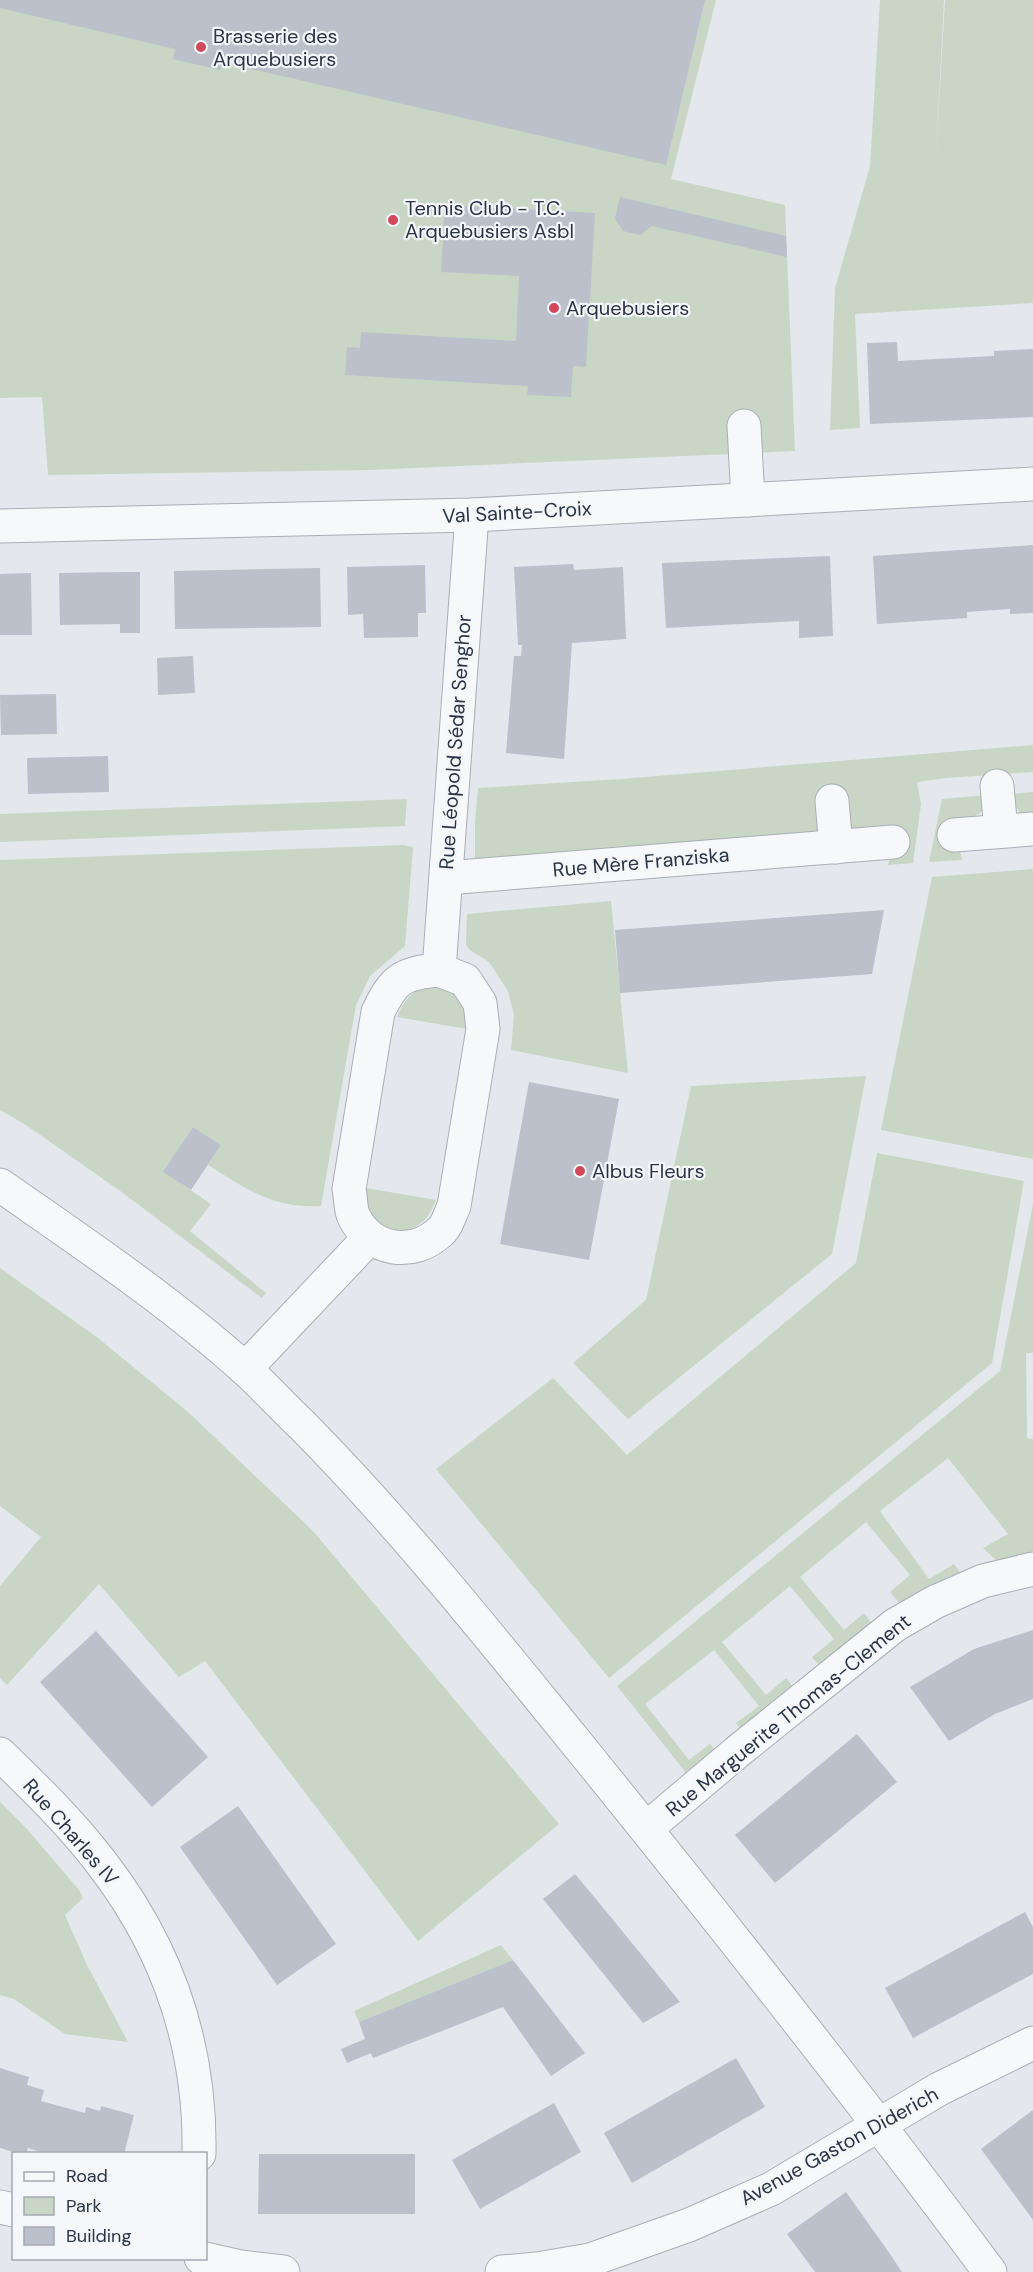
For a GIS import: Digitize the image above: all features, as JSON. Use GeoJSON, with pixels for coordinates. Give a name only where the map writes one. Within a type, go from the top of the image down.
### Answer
{"type":"FeatureCollection","features":[{"type":"Feature","properties":{"kind":"street"},"geometry":{"type":"LineString","coordinates":[[744,426],[748,500]]}},
{"type":"Feature","properties":{"kind":"street","name":"Val Sainte-Croix"},"geometry":{"type":"LineString","coordinates":[[0,525],[472,514],[1033,484]]}},
{"type":"Feature","properties":{"kind":"street","name":"Rue Léopold Sédar Senghor"},"geometry":{"type":"LineString","coordinates":[[439,970],[472,514]]}},
{"type":"Feature","properties":{"kind":"street"},"geometry":{"type":"LineString","coordinates":[[997,786],[1001,831]]}},
{"type":"Feature","properties":{"kind":"street"},"geometry":{"type":"LineString","coordinates":[[832,801],[836,847]]}},
{"type":"Feature","properties":{"kind":"street"},"geometry":{"type":"LineString","coordinates":[[954,835],[1033,829]]}},
{"type":"Feature","properties":{"kind":"street","name":"Rue Mère Franziska"},"geometry":{"type":"LineString","coordinates":[[446,878],[893,842]]}},
{"type":"Feature","properties":{"kind":"street"},"geometry":{"type":"LineString","coordinates":[[439,970],[465,980],[480,1003],[483,1029],[454,1206],[442,1231],[420,1246],[393,1248],[369,1238],[353,1215],[350,1189],[378,1012],[390,988],[412,972],[439,970]]}},
{"type":"Feature","properties":{"kind":"street"},"geometry":{"type":"LineString","coordinates":[[0,1185],[111,1262],[246,1369],[359,1483],[455,1593],[646,1828],[880,2124],[990,2272]]}},
{"type":"Feature","properties":{"kind":"street"},"geometry":{"type":"LineString","coordinates":[[246,1369],[369,1238]]}},
{"type":"Feature","properties":{"kind":"street","name":"Rue Marguerite Thomas-Clement"},"geometry":{"type":"LineString","coordinates":[[646,1828],[895,1625],[935,1602],[983,1581],[1033,1569]]}},
{"type":"Feature","properties":{"kind":"street","name":"Rue Charles IV"},"geometry":{"type":"LineString","coordinates":[[0,1754],[56,1809],[99,1859],[123,1892],[152,1941],[173,1991],[192,2057],[200,2121],[199,2152]]}},
{"type":"Feature","properties":{"kind":"street","name":"Avenue Gaston Diderich"},"geometry":{"type":"LineString","coordinates":[[502,2272],[593,2266],[689,2225],[771,2189],[939,2089],[1033,2043]]}},
{"type":"Feature","properties":{"kind":"street"},"geometry":{"type":"LineString","coordinates":[[206,2260],[283,2272]]}},
{"type":"Feature","properties":{"kind":"green space","name":"Tennis Club - T.C. Arquebusiers Asbl"},"geometry":{"type":"Polygon","coordinates":[[[0,0],[716,0],[671,179],[785,205],[795,451],[370,470],[48,475],[42,397],[0,398],[0,0]]]}},
{"type":"Feature","properties":{"kind":"green space"},"geometry":{"type":"Polygon","coordinates":[[[880,0],[944,0],[936,157],[945,0],[1033,0],[1033,303],[855,314],[860,428],[830,430],[835,288],[870,166],[880,0]]]}},
{"type":"Feature","properties":{"kind":"green space"},"geometry":{"type":"Polygon","coordinates":[[[1033,745],[1033,772],[917,782],[921,804],[913,863],[888,865],[892,850],[475,862],[478,788],[621,779],[1033,745]]]}},
{"type":"Feature","properties":{"kind":"green space"},"geometry":{"type":"Polygon","coordinates":[[[1033,792],[1033,818],[1023,819],[1010,794],[1033,792]]]}},
{"type":"Feature","properties":{"kind":"green space"},"geometry":{"type":"Polygon","coordinates":[[[987,795],[982,811],[966,823],[960,850],[962,860],[929,862],[942,799],[987,795]]]}},
{"type":"Feature","properties":{"kind":"green space"},"geometry":{"type":"Polygon","coordinates":[[[407,799],[405,826],[0,842],[0,814],[407,799]]]}},
{"type":"Feature","properties":{"kind":"green space"},"geometry":{"type":"Polygon","coordinates":[[[403,845],[413,847],[405,946],[370,976],[356,1005],[321,1206],[274,1201],[222,1174],[208,1165],[221,1145],[193,1127],[164,1172],[211,1204],[190,1231],[266,1293],[262,1298],[123,1193],[26,1125],[0,1110],[0,860],[403,845]]]}},
{"type":"Feature","properties":{"kind":"green space"},"geometry":{"type":"Polygon","coordinates":[[[1033,869],[1033,1159],[881,1130],[932,877],[1033,869]]]}},
{"type":"Feature","properties":{"kind":"green space"},"geometry":{"type":"Polygon","coordinates":[[[611,901],[628,1073],[511,1050],[514,1015],[508,991],[489,962],[466,945],[467,914],[611,901]]]}},
{"type":"Feature","properties":{"kind":"green space"},"geometry":{"type":"Polygon","coordinates":[[[426,987],[443,988],[458,995],[465,1007],[467,1029],[397,1017],[408,998],[426,987]]]}},
{"type":"Feature","properties":{"kind":"green space"},"geometry":{"type":"Polygon","coordinates":[[[866,1076],[832,1254],[628,1419],[573,1363],[646,1300],[691,1086],[866,1076]]]}},
{"type":"Feature","properties":{"kind":"green space"},"geometry":{"type":"Polygon","coordinates":[[[877,1153],[1024,1181],[992,1363],[609,1678],[436,1469],[553,1378],[627,1455],[856,1263],[877,1153]]]}},
{"type":"Feature","properties":{"kind":"green space"},"geometry":{"type":"Polygon","coordinates":[[[366,1188],[436,1200],[426,1219],[398,1233],[372,1221],[364,1196],[366,1188]]]}},
{"type":"Feature","properties":{"kind":"green space"},"geometry":{"type":"Polygon","coordinates":[[[1033,1204],[1033,1353],[1026,1353],[1027,1438],[1033,1439],[1033,1554],[998,1562],[983,1548],[1008,1534],[948,1458],[880,1511],[929,1579],[954,1564],[962,1575],[901,1605],[890,1592],[910,1575],[866,1522],[800,1577],[844,1630],[864,1613],[872,1624],[819,1665],[812,1657],[834,1639],[790,1586],[722,1642],[766,1695],[786,1678],[794,1688],[742,1731],[736,1723],[759,1706],[714,1650],[645,1704],[689,1760],[710,1744],[716,1751],[687,1774],[617,1686],[1000,1371],[1033,1204]]]}},
{"type":"Feature","properties":{"kind":"green space"},"geometry":{"type":"Polygon","coordinates":[[[0,1268],[98,1338],[188,1412],[313,1531],[559,1824],[418,1941],[205,1661],[179,1677],[99,1584],[7,1685],[0,1678],[0,1586],[41,1537],[0,1506],[0,1268]]]}},
{"type":"Feature","properties":{"kind":"green space"},"geometry":{"type":"Polygon","coordinates":[[[0,1802],[27,1829],[79,1890],[83,1898],[65,1915],[87,1965],[128,2042],[65,2034],[14,1999],[0,1995],[0,1802]]]}},
{"type":"Feature","properties":{"kind":"green space"},"geometry":{"type":"Polygon","coordinates":[[[501,1945],[513,1960],[359,2022],[354,2011],[501,1945]]]}},
{"type":"Feature","properties":{"kind":"building"},"geometry":{"type":"Polygon","coordinates":[[[0,0],[705,0],[666,165],[222,62],[220,70],[173,59],[175,49],[0,8],[0,0]]]}},
{"type":"Feature","properties":{"kind":"building"},"geometry":{"type":"Polygon","coordinates":[[[620,197],[786,236],[787,257],[652,226],[640,235],[623,231],[615,219],[620,197]]]}},
{"type":"Feature","properties":{"kind":"building","name":"Arquebusiers"},"geometry":{"type":"Polygon","coordinates":[[[445,205],[595,213],[586,367],[573,366],[571,397],[527,395],[528,386],[345,375],[347,347],[360,348],[361,332],[516,341],[519,276],[441,272],[445,205]]]}},
{"type":"Feature","properties":{"kind":"building"},"geometry":{"type":"Polygon","coordinates":[[[897,342],[898,361],[994,356],[994,351],[1033,349],[1033,417],[870,424],[867,343],[897,342]]]}},
{"type":"Feature","properties":{"kind":"building"},"geometry":{"type":"Polygon","coordinates":[[[1033,545],[1033,613],[1010,614],[1010,609],[967,612],[967,618],[877,624],[873,556],[1033,545]]]}},
{"type":"Feature","properties":{"kind":"building"},"geometry":{"type":"Polygon","coordinates":[[[830,556],[833,636],[799,638],[799,621],[666,628],[662,563],[830,556]]]}},
{"type":"Feature","properties":{"kind":"building"},"geometry":{"type":"Polygon","coordinates":[[[573,564],[574,570],[623,567],[626,639],[572,643],[564,759],[506,753],[514,656],[521,656],[522,645],[518,645],[514,567],[573,564]]]}},
{"type":"Feature","properties":{"kind":"building"},"geometry":{"type":"Polygon","coordinates":[[[425,565],[426,613],[418,613],[418,637],[364,638],[363,614],[348,615],[347,567],[425,565]]]}},
{"type":"Feature","properties":{"kind":"building"},"geometry":{"type":"Polygon","coordinates":[[[320,568],[321,627],[175,629],[174,571],[320,568]]]}},
{"type":"Feature","properties":{"kind":"building"},"geometry":{"type":"Polygon","coordinates":[[[140,572],[140,633],[120,633],[120,624],[60,625],[59,573],[140,572]]]}},
{"type":"Feature","properties":{"kind":"building"},"geometry":{"type":"Polygon","coordinates":[[[31,573],[32,635],[0,635],[0,574],[31,573]]]}},
{"type":"Feature","properties":{"kind":"building"},"geometry":{"type":"Polygon","coordinates":[[[193,656],[195,693],[158,695],[157,658],[193,656]]]}},
{"type":"Feature","properties":{"kind":"building"},"geometry":{"type":"Polygon","coordinates":[[[56,694],[57,734],[1,735],[0,695],[56,694]]]}},
{"type":"Feature","properties":{"kind":"building"},"geometry":{"type":"Polygon","coordinates":[[[108,756],[109,792],[28,794],[27,758],[108,756]]]}},
{"type":"Feature","properties":{"kind":"building"},"geometry":{"type":"Polygon","coordinates":[[[884,910],[872,974],[620,993],[615,930],[884,910]]]}},
{"type":"Feature","properties":{"kind":"building"},"geometry":{"type":"Polygon","coordinates":[[[529,1082],[619,1099],[589,1260],[500,1244],[529,1082]]]}},
{"type":"Feature","properties":{"kind":"building"},"geometry":{"type":"Polygon","coordinates":[[[193,1127],[221,1145],[191,1190],[163,1172],[193,1127]]]}},
{"type":"Feature","properties":{"kind":"building"},"geometry":{"type":"Polygon","coordinates":[[[1033,1630],[1033,1699],[995,1714],[949,1741],[910,1687],[974,1649],[1033,1630]]]}},
{"type":"Feature","properties":{"kind":"building"},"geometry":{"type":"Polygon","coordinates":[[[96,1631],[208,1757],[152,1807],[40,1682],[96,1631]]]}},
{"type":"Feature","properties":{"kind":"building"},"geometry":{"type":"Polygon","coordinates":[[[857,1734],[897,1782],[775,1883],[735,1835],[857,1734]]]}},
{"type":"Feature","properties":{"kind":"building"},"geometry":{"type":"Polygon","coordinates":[[[238,1806],[336,1944],[277,1985],[180,1847],[238,1806]]]}},
{"type":"Feature","properties":{"kind":"building"},"geometry":{"type":"Polygon","coordinates":[[[575,1874],[680,2002],[643,2023],[543,1899],[575,1874]]]}},
{"type":"Feature","properties":{"kind":"building"},"geometry":{"type":"Polygon","coordinates":[[[1025,1912],[1033,1927],[1033,1974],[913,2038],[885,1988],[1025,1912]]]}},
{"type":"Feature","properties":{"kind":"building"},"geometry":{"type":"Polygon","coordinates":[[[513,1960],[585,2053],[551,2076],[503,2007],[373,2058],[371,2053],[347,2063],[341,2049],[365,2039],[359,2022],[513,1960]]]}},
{"type":"Feature","properties":{"kind":"building"},"geometry":{"type":"Polygon","coordinates":[[[736,2058],[765,2107],[632,2183],[604,2133],[736,2058]]]}},
{"type":"Feature","properties":{"kind":"building"},"geometry":{"type":"Polygon","coordinates":[[[0,2068],[29,2077],[27,2085],[44,2090],[41,2101],[85,2113],[86,2107],[100,2111],[101,2106],[134,2115],[125,2152],[41,2152],[28,2148],[27,2152],[13,2152],[0,2148],[0,2068]]]}},
{"type":"Feature","properties":{"kind":"building"},"geometry":{"type":"Polygon","coordinates":[[[554,2103],[581,2152],[480,2209],[452,2160],[554,2103]]]}},
{"type":"Feature","properties":{"kind":"building"},"geometry":{"type":"Polygon","coordinates":[[[1033,2110],[1033,2220],[981,2149],[1033,2110]]]}},
{"type":"Feature","properties":{"kind":"building"},"geometry":{"type":"Polygon","coordinates":[[[259,2154],[415,2154],[415,2214],[258,2214],[259,2154]]]}},
{"type":"Feature","properties":{"kind":"building"},"geometry":{"type":"Polygon","coordinates":[[[846,2192],[902,2272],[815,2272],[787,2234],[846,2192]]]}},
{"type":"Feature","properties":{"kind":"place","name":"Brasserie des Arquebusiers"},"geometry":{"type":"Point","coordinates":[201,47]}},
{"type":"Feature","properties":{"kind":"place","name":"Tennis Club - T.C. Arquebusiers Asbl"},"geometry":{"type":"Point","coordinates":[393,220]}},
{"type":"Feature","properties":{"kind":"place","name":"Arquebusiers"},"geometry":{"type":"Point","coordinates":[554,308]}},
{"type":"Feature","properties":{"kind":"place","name":"Albus Fleurs"},"geometry":{"type":"Point","coordinates":[580,1171]}}]}
